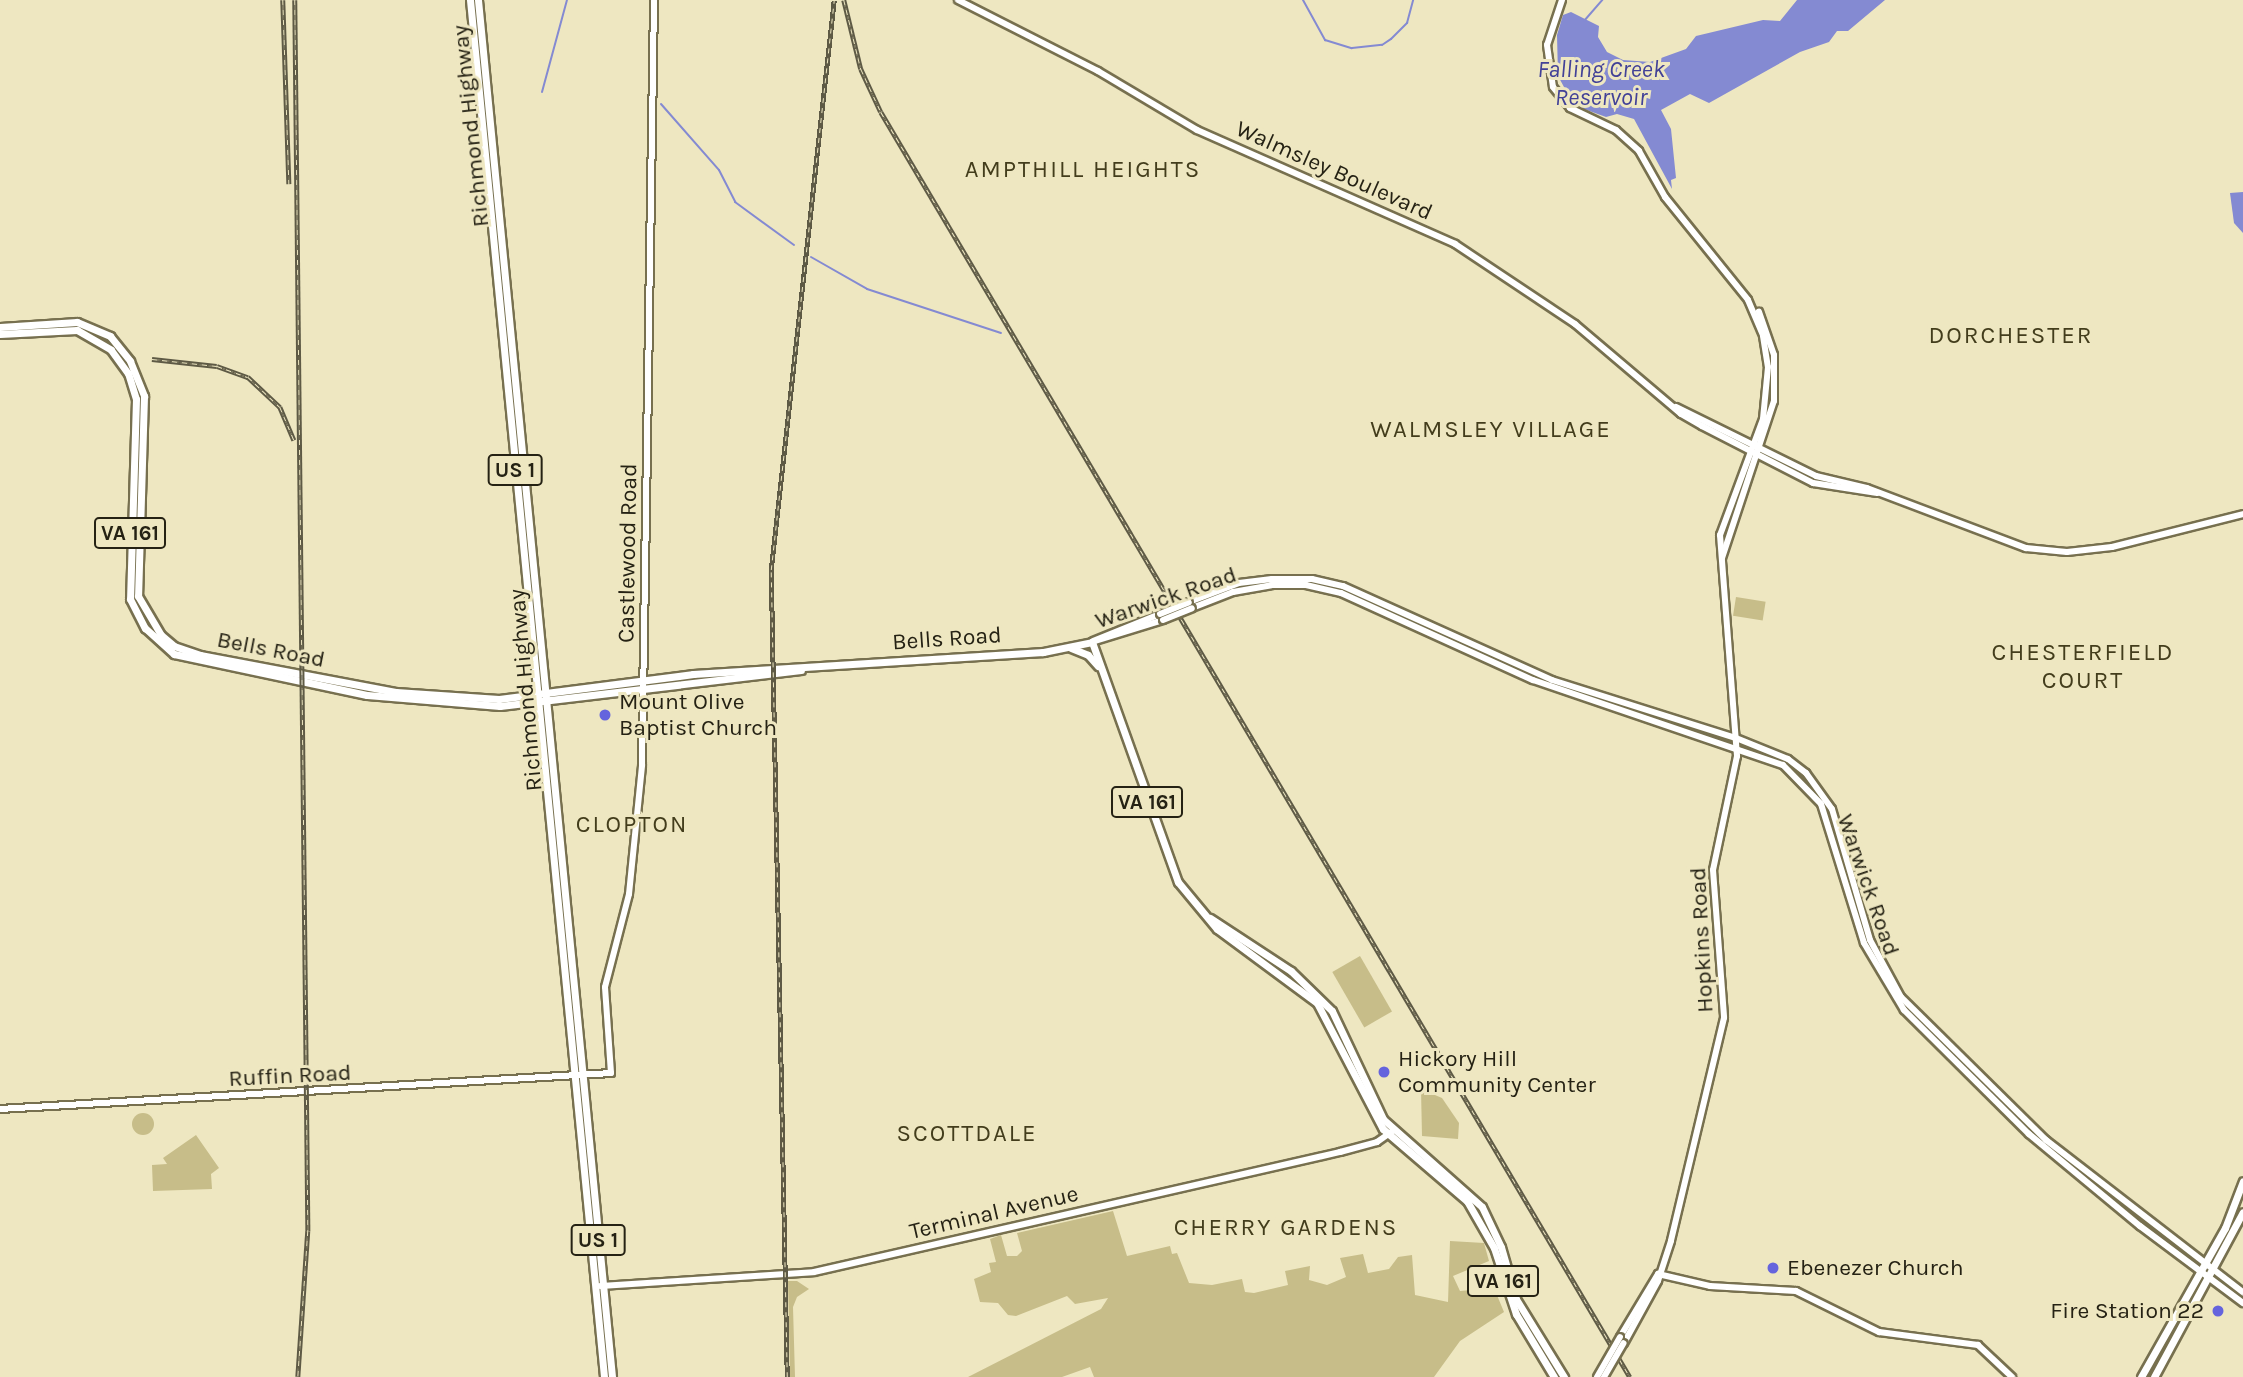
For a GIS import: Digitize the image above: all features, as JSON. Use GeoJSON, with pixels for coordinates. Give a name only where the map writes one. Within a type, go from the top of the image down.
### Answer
{"type":"FeatureCollection","features":[{"type":"Feature","properties":{"kind":"main road","name":"Richmond Highway"},"geometry":{"type":"LineString","coordinates":[[470,0],[542,698]]}},
{"type":"Feature","properties":{"kind":"main road","name":"Richmond Highway"},"geometry":{"type":"LineString","coordinates":[[478,0],[578,1077],[599,1286],[612,1377]]}},
{"type":"Feature","properties":{"kind":"main road","name":"Castlewood Road"},"geometry":{"type":"LineString","coordinates":[[578,1077],[612,1072],[605,987],[628,899],[639,830],[648,535],[654,0]]}},
{"type":"Feature","properties":{"kind":"main road","name":"Walmsley Boulevard"},"geometry":{"type":"LineString","coordinates":[[958,0],[1098,71],[1197,130],[1455,244],[1575,324],[1676,407],[1755,450],[1816,476],[1877,493],[2026,548],[2051,551],[2133,544],[2243,514]]}},
{"type":"Feature","properties":{"kind":"main road","name":"Hopkins Road"},"geometry":{"type":"LineString","coordinates":[[1562,0],[1547,45],[1553,87],[1570,108],[1616,130],[1639,150],[1674,208],[1743,286],[1766,327],[1775,388],[1728,520],[1722,558],[1737,746],[1734,781],[1713,866],[1724,1018],[1671,1241],[1658,1274],[1604,1377]]}},
{"type":"Feature","properties":{"kind":"main road","name":"Bells Road"},"geometry":{"type":"LineString","coordinates":[[0,327],[68,329],[87,334],[111,350],[133,384],[138,430],[134,533],[138,596],[151,624],[174,646],[221,663],[404,693],[493,699],[542,698],[642,684],[1069,648],[1092,642]]}},
{"type":"Feature","properties":{"kind":"main road","name":"Bells Road"},"geometry":{"type":"LineString","coordinates":[[0,334],[15,329]]}},
{"type":"Feature","properties":{"kind":"main road","name":"Warwick Road"},"geometry":{"type":"LineString","coordinates":[[1092,642],[1254,580],[1295,578],[1339,586],[1552,680],[1736,738],[1788,759],[1820,790],[1838,826],[1870,940],[1912,1010],[2046,1140],[2243,1292]]}},
{"type":"Feature","properties":{"kind":"main road","name":"Warwick Road"},"geometry":{"type":"LineString","coordinates":[[1191,605],[1251,588],[1306,585],[1325,589],[1358,599],[1532,680],[1737,746],[1783,765],[1821,804],[1864,943],[1904,1010],[2029,1134],[2243,1303]]}},
{"type":"Feature","properties":{"kind":"main road","name":"VA 161"},"geometry":{"type":"LineString","coordinates":[[1092,642],[1172,870],[1209,918],[1317,1003],[1339,1038],[1354,1077],[1391,1133],[1467,1201],[1494,1248],[1516,1314],[1554,1377]]}},
{"type":"Feature","properties":{"kind":"main road"},"geometry":{"type":"LineString","coordinates":[[1069,648],[1088,655],[1101,669]]}},
{"type":"Feature","properties":{"kind":"main road","name":"VA 161"},"geometry":{"type":"LineString","coordinates":[[1209,918],[1316,992],[1332,1011],[1374,1105],[1391,1133],[1454,1178],[1482,1207],[1501,1247],[1517,1301],[1564,1377]]}},
{"type":"Feature","properties":{"kind":"main road"},"geometry":{"type":"LineString","coordinates":[[1354,1077],[1356,1065]]}},
{"type":"Feature","properties":{"kind":"main road","name":"Ruffin Road"},"geometry":{"type":"LineString","coordinates":[[0,1109],[578,1077]]}},
{"type":"Feature","properties":{"kind":"main road","name":"Terminal Avenue"},"geometry":{"type":"LineString","coordinates":[[599,1286],[814,1272],[1340,1152],[1391,1133]]}},
{"type":"Feature","properties":{"kind":"main road"},"geometry":{"type":"LineString","coordinates":[[2141,1377],[2206,1263],[2243,1181]]}},
{"type":"Feature","properties":{"kind":"main road"},"geometry":{"type":"LineString","coordinates":[[2154,1377],[2215,1270],[2243,1212]]}},
{"type":"Feature","properties":{"kind":"main road"},"geometry":{"type":"LineString","coordinates":[[1658,1274],[1710,1286],[1796,1291],[1879,1332],[1978,1345],[2012,1377]]}},
{"type":"Feature","properties":{"kind":"main road","name":"Richmond Highway"},"geometry":{"type":"LineString","coordinates":[[599,1286],[604,1377]]}},
{"type":"Feature","properties":{"kind":"main road","name":"Hopkins Road"},"geometry":{"type":"LineString","coordinates":[[1597,1377],[1622,1340]]}},
{"type":"Feature","properties":{"kind":"shaded area"},"geometry":{"type":"Polygon","coordinates":[[[1736,597],[1766,602],[1763,620],[1733,616],[1736,597]]]}},
{"type":"Feature","properties":{"kind":"shaded area"},"geometry":{"type":"Polygon","coordinates":[[[1360,956],[1392,1011],[1364,1027],[1332,972],[1360,956]]]}},
{"type":"Feature","properties":{"kind":"shaded area"},"geometry":{"type":"Polygon","coordinates":[[[1421,1089],[1442,1098],[1459,1123],[1458,1139],[1422,1136],[1421,1089]]]}},
{"type":"Feature","properties":{"kind":"shaded area"},"geometry":{"type":"Polygon","coordinates":[[[143,1113],[153,1120],[154,1124],[147,1134],[143,1135],[133,1128],[132,1124],[139,1114],[143,1113]]]}},
{"type":"Feature","properties":{"kind":"shaded area"},"geometry":{"type":"Polygon","coordinates":[[[196,1135],[219,1168],[211,1174],[212,1189],[153,1191],[152,1165],[167,1164],[163,1158],[196,1135]]]}},
{"type":"Feature","properties":{"kind":"shaded area"},"geometry":{"type":"Polygon","coordinates":[[[1113,1211],[1127,1256],[1170,1246],[1172,1254],[1177,1253],[1189,1283],[1212,1285],[1242,1279],[1245,1292],[1254,1293],[1288,1285],[1285,1271],[1310,1266],[1309,1280],[1327,1285],[1346,1277],[1340,1258],[1363,1254],[1368,1273],[1389,1269],[1398,1257],[1412,1255],[1415,1295],[1448,1302],[1450,1241],[1484,1243],[1489,1261],[1453,1276],[1460,1291],[1494,1288],[1504,1312],[1460,1341],[1434,1377],[1094,1377],[1090,1367],[1062,1377],[968,1377],[1101,1309],[1108,1298],[1075,1304],[1067,1296],[1016,1316],[1008,1315],[998,1303],[980,1302],[974,1279],[991,1272],[989,1263],[996,1262],[990,1239],[1001,1235],[1007,1256],[1017,1256],[1022,1251],[1017,1233],[1113,1211]]]}},
{"type":"Feature","properties":{"kind":"shaded area"},"geometry":{"type":"Polygon","coordinates":[[[788,1281],[797,1281],[809,1289],[797,1297],[793,1307],[795,1377],[790,1377],[788,1281]]]}},
{"type":"Feature","properties":{"kind":"water","name":"Falling Creek Reservoir"},"geometry":{"type":"Polygon","coordinates":[[[1797,0],[1885,0],[1848,31],[1837,31],[1829,42],[1800,52],[1709,103],[1690,94],[1661,110],[1671,129],[1676,178],[1671,180],[1672,189],[1634,119],[1617,114],[1606,117],[1584,109],[1570,98],[1558,76],[1557,35],[1563,15],[1571,12],[1599,26],[1598,37],[1607,52],[1623,60],[1650,62],[1686,49],[1696,36],[1763,20],[1780,21],[1797,0]]]}},
{"type":"Feature","properties":{"kind":"water"},"geometry":{"type":"Polygon","coordinates":[[[2243,192],[2243,233],[2234,223],[2230,193],[2243,192]]]}},
{"type":"Feature","properties":{"kind":"waterway"},"geometry":{"type":"LineString","coordinates":[[542,92],[567,0]]}},
{"type":"Feature","properties":{"kind":"waterway"},"geometry":{"type":"LineString","coordinates":[[1303,0],[1325,40],[1352,48],[1382,45],[1391,39],[1407,23],[1413,0]]}},
{"type":"Feature","properties":{"kind":"waterway"},"geometry":{"type":"LineString","coordinates":[[1584,21],[1602,0]]}},
{"type":"Feature","properties":{"kind":"waterway"},"geometry":{"type":"LineString","coordinates":[[661,104],[719,170],[735,202],[794,245]]}},
{"type":"Feature","properties":{"kind":"waterway"},"geometry":{"type":"LineString","coordinates":[[811,257],[867,289],[1001,333]]}},
{"type":"Feature","properties":{"kind":"railway"},"geometry":{"type":"LineString","coordinates":[[283,0],[289,184]]}},
{"type":"Feature","properties":{"kind":"railway"},"geometry":{"type":"LineString","coordinates":[[295,0],[308,1231],[298,1377]]}},
{"type":"Feature","properties":{"kind":"railway"},"geometry":{"type":"LineString","coordinates":[[787,1377],[771,570],[834,0]]}},
{"type":"Feature","properties":{"kind":"railway"},"geometry":{"type":"LineString","coordinates":[[844,0],[861,69],[881,112],[1630,1377]]}},
{"type":"Feature","properties":{"kind":"railway"},"geometry":{"type":"LineString","coordinates":[[152,359],[217,366],[248,377],[280,407],[294,440]]}},
{"type":"Feature","properties":{"kind":"place","name":"Mount Olive Baptist Church"},"geometry":{"type":"Point","coordinates":[605,715]}},
{"type":"Feature","properties":{"kind":"place","name":"Hickory Hill Community Center"},"geometry":{"type":"Point","coordinates":[1384,1072]}},
{"type":"Feature","properties":{"kind":"place","name":"Ebenezer Church"},"geometry":{"type":"Point","coordinates":[1773,1268]}},
{"type":"Feature","properties":{"kind":"place","name":"Fire Station 22"},"geometry":{"type":"Point","coordinates":[2218,1311]}},
{"type":"Feature","properties":{"kind":"district","name":"AMPTHILL HEIGHTS"},"geometry":{"type":"Point","coordinates":[1083,170]}},
{"type":"Feature","properties":{"kind":"district","name":"DORCHESTER"},"geometry":{"type":"Point","coordinates":[2011,336]}},
{"type":"Feature","properties":{"kind":"district","name":"WALMSLEY VILLAGE"},"geometry":{"type":"Point","coordinates":[1491,430]}},
{"type":"Feature","properties":{"kind":"district","name":"CHESTERFIELD COURT"},"geometry":{"type":"Point","coordinates":[2083,667]}},
{"type":"Feature","properties":{"kind":"district","name":"CLOPTON"},"geometry":{"type":"Point","coordinates":[632,825]}},
{"type":"Feature","properties":{"kind":"district","name":"SCOTTDALE"},"geometry":{"type":"Point","coordinates":[967,1134]}},
{"type":"Feature","properties":{"kind":"district","name":"CHERRY GARDENS"},"geometry":{"type":"Point","coordinates":[1286,1228]}}]}
